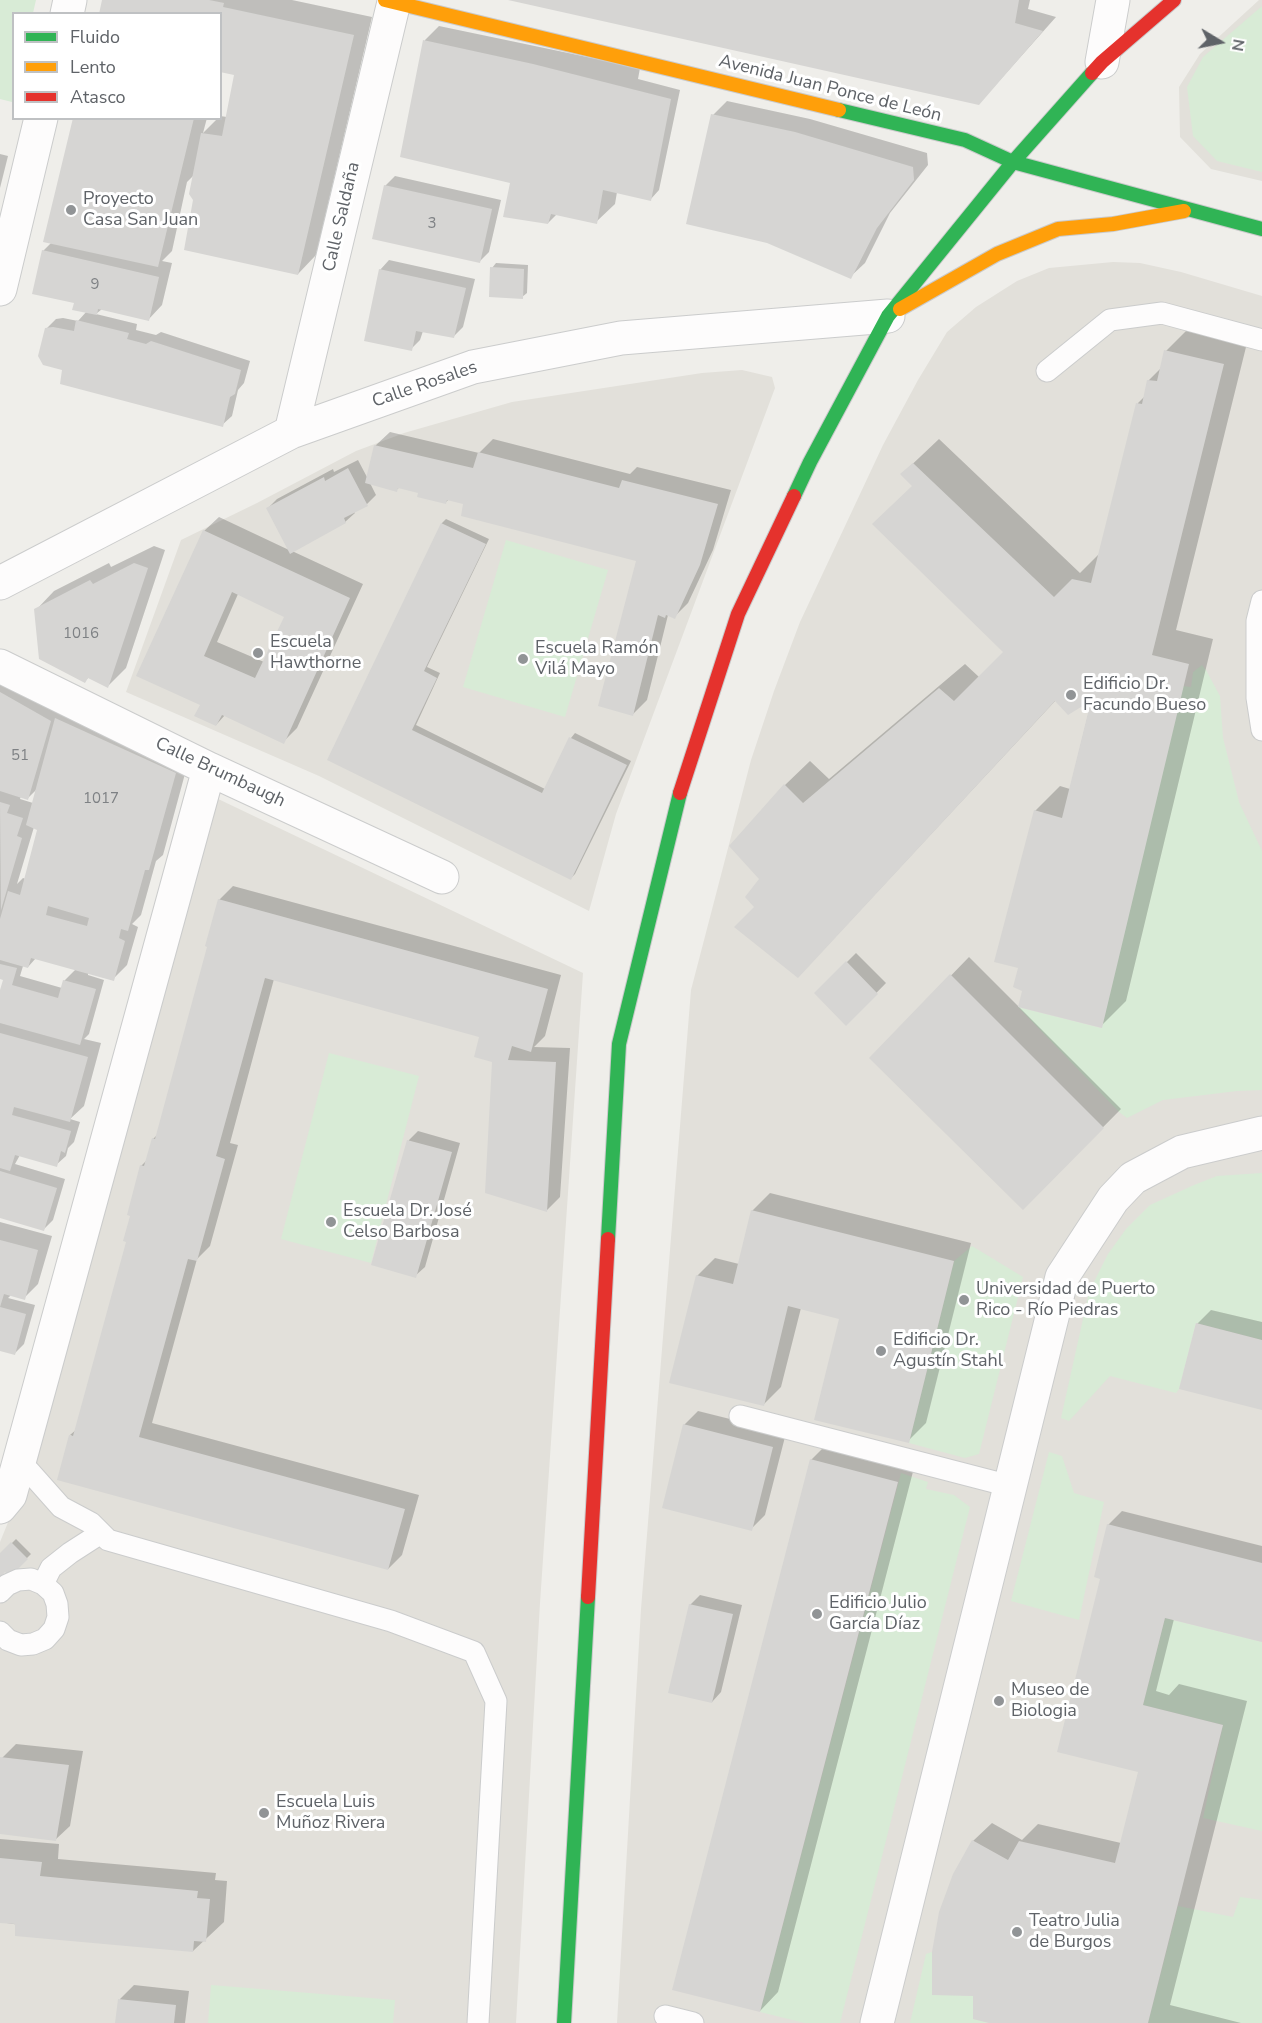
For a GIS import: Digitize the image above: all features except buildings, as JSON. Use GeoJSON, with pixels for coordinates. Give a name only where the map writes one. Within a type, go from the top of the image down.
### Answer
{"type":"FeatureCollection","features":[{"type":"Feature","properties":{"kind":"street"},"geometry":{"type":"LineString","coordinates":[[1102,62],[1113,0]]}},
{"type":"Feature","properties":{"kind":"street"},"geometry":{"type":"LineString","coordinates":[[564,2023],[619,1044],[682,784],[738,614],[810,462],[888,316],[1013,162],[1102,62],[1174,0]]}},
{"type":"Feature","properties":{"kind":"street","name":"Avenida Juan Ponce de León"},"geometry":{"type":"LineString","coordinates":[[389,1],[965,140],[1013,162],[1262,229]]}},
{"type":"Feature","properties":{"kind":"street","name":"Calle Saldaña"},"geometry":{"type":"LineString","coordinates":[[291,432],[389,1]]}},
{"type":"Feature","properties":{"kind":"street"},"geometry":{"type":"LineString","coordinates":[[0,289],[41,120]]}},
{"type":"Feature","properties":{"kind":"street"},"geometry":{"type":"LineString","coordinates":[[888,316],[997,254],[1058,229],[1113,224],[1192,210]]}},
{"type":"Feature","properties":{"kind":"street","name":"Calle Rosales"},"geometry":{"type":"LineString","coordinates":[[0,583],[291,432],[473,367],[621,338],[888,316]]}},
{"type":"Feature","properties":{"kind":"street","name":"Calle Brumbaugh"},"geometry":{"type":"LineString","coordinates":[[0,666],[209,769],[442,877]]}},
{"type":"Feature","properties":{"kind":"street"},"geometry":{"type":"LineString","coordinates":[[5,1501],[209,769]]}},
{"type":"Feature","properties":{"kind":"street"},"geometry":{"type":"LineString","coordinates":[[877,2023],[1062,1276],[1113,1199],[1133,1178],[1182,1152],[1262,1132]]}},
{"type":"Feature","properties":{"kind":"lane"},"geometry":{"type":"LineString","coordinates":[[1047,371],[1110,320],[1162,313],[1262,340]]}},
{"type":"Feature","properties":{"kind":"lane"},"geometry":{"type":"LineString","coordinates":[[1262,601],[1257,621],[1257,687],[1262,730]]}},
{"type":"Feature","properties":{"kind":"lane"},"geometry":{"type":"LineString","coordinates":[[740,1416],[1010,1486]]}},
{"type":"Feature","properties":{"kind":"lane"},"geometry":{"type":"LineString","coordinates":[[5,1501],[28,1471],[61,1507],[91,1523],[108,1540],[391,1621],[474,1652],[496,1701],[478,2023]]}},
{"type":"Feature","properties":{"kind":"lane"},"geometry":{"type":"LineString","coordinates":[[43,1584],[51,1568],[101,1533]]}},
{"type":"Feature","properties":{"kind":"lane"},"geometry":{"type":"LineString","coordinates":[[0,1592],[6,1585],[18,1580],[31,1579],[43,1584],[52,1593],[57,1604],[58,1617],[54,1629],[45,1639],[33,1644],[21,1645],[8,1640],[0,1632]]}},
{"type":"Feature","properties":{"kind":"lane"},"geometry":{"type":"LineString","coordinates":[[665,2016],[693,2023]]}},
{"type":"Feature","properties":{"kind":"shaded area"},"geometry":{"type":"Polygon","coordinates":[[[1259,0],[1262,0],[1262,181],[1211,169],[1180,137],[1179,87],[1200,54],[1259,0]]]}},
{"type":"Feature","properties":{"kind":"shaded area","name":"Universidad de Puerto Rico - Río Piedras"},"geometry":{"type":"Polygon","coordinates":[[[1113,262],[1140,263],[1181,272],[1262,296],[1262,2023],[617,2023],[641,1609],[691,990],[751,760],[800,622],[883,445],[947,332],[976,307],[1017,281],[1049,268],[1113,262]]]}},
{"type":"Feature","properties":{"kind":"shaded area","name":"Escuela Ramón Vilá Mayo"},"geometry":{"type":"Polygon","coordinates":[[[742,370],[772,377],[775,388],[616,814],[589,911],[319,776],[126,692],[181,540],[356,451],[404,433],[512,402],[702,373],[742,370]]]}},
{"type":"Feature","properties":{"kind":"shaded area"},"geometry":{"type":"Polygon","coordinates":[[[214,797],[583,973],[540,1603],[516,2023],[0,2023],[0,1542],[29,1471],[214,797]]]}},
{"type":"Feature","properties":{"kind":"green space"},"geometry":{"type":"Polygon","coordinates":[[[0,0],[36,0],[33,12],[12,12],[12,102],[0,99],[0,0]]]}},
{"type":"Feature","properties":{"kind":"green space"},"geometry":{"type":"Polygon","coordinates":[[[1262,6],[1262,172],[1217,161],[1193,136],[1187,87],[1203,57],[1262,6]]]}},
{"type":"Feature","properties":{"kind":"green space"},"geometry":{"type":"Polygon","coordinates":[[[506,540],[608,570],[565,717],[463,687],[506,540]]]}},
{"type":"Feature","properties":{"kind":"green space"},"geometry":{"type":"Polygon","coordinates":[[[1202,665],[1220,696],[1223,738],[1239,802],[1262,851],[1262,1090],[1163,1100],[1127,1118],[1018,1007],[1101,1028],[1183,686],[1191,687],[1193,672],[1202,665]]]}},
{"type":"Feature","properties":{"kind":"green space"},"geometry":{"type":"Polygon","coordinates":[[[329,1053],[419,1076],[371,1263],[281,1239],[329,1053]]]}},
{"type":"Feature","properties":{"kind":"green space"},"geometry":{"type":"Polygon","coordinates":[[[1262,1173],[1262,1340],[1196,1323],[1176,1393],[1110,1376],[1069,1421],[1061,1418],[1089,1292],[1108,1254],[1126,1229],[1150,1205],[1194,1185],[1217,1176],[1262,1173]]]}},
{"type":"Feature","properties":{"kind":"green space"},"geometry":{"type":"Polygon","coordinates":[[[972,1246],[1023,1277],[979,1454],[965,1458],[909,1443],[954,1261],[972,1246]]]}},
{"type":"Feature","properties":{"kind":"green space"},"geometry":{"type":"Polygon","coordinates":[[[1049,1452],[1062,1456],[1074,1493],[1104,1502],[1079,1620],[1011,1601],[1049,1452]]]}},
{"type":"Feature","properties":{"kind":"green space"},"geometry":{"type":"Polygon","coordinates":[[[901,1473],[928,1482],[926,1489],[954,1495],[970,1507],[840,2023],[805,2023],[760,2012],[901,1473]]]}},
{"type":"Feature","properties":{"kind":"green space"},"geometry":{"type":"Polygon","coordinates":[[[1165,1618],[1262,1642],[1262,1831],[1203,1818],[1223,1725],[1143,1705],[1165,1618]]]}},
{"type":"Feature","properties":{"kind":"green space"},"geometry":{"type":"Polygon","coordinates":[[[1240,1897],[1262,1900],[1262,2023],[1148,2023],[1178,1906],[1233,1917],[1240,1897]]]}},
{"type":"Feature","properties":{"kind":"green space"},"geometry":{"type":"Polygon","coordinates":[[[932,1952],[932,1994],[973,1996],[974,2019],[989,2023],[910,2023],[926,1954],[932,1952]]]}},
{"type":"Feature","properties":{"kind":"green space"},"geometry":{"type":"Polygon","coordinates":[[[211,1985],[395,2000],[393,2023],[208,2023],[211,1985]]]}},
{"type":"Feature","properties":{"kind":"traffic: fast"},"geometry":{"type":"LineString","coordinates":[[794,496],[888,316],[1013,162],[1092,73]]}},
{"type":"Feature","properties":{"kind":"traffic: fast"},"geometry":{"type":"LineString","coordinates":[[839,110],[965,140],[1013,162],[1262,229]]}},
{"type":"Feature","properties":{"kind":"traffic: fast"},"geometry":{"type":"LineString","coordinates":[[608,1239],[619,1044],[680,793]]}},
{"type":"Feature","properties":{"kind":"traffic: fast"},"geometry":{"type":"LineString","coordinates":[[564,2023],[588,1597]]}},
{"type":"Feature","properties":{"kind":"traffic: slow"},"geometry":{"type":"LineString","coordinates":[[385,0],[839,110]]}},
{"type":"Feature","properties":{"kind":"traffic: slow"},"geometry":{"type":"LineString","coordinates":[[900,309],[997,254],[1058,229],[1113,224],[1184,211]]}},
{"type":"Feature","properties":{"kind":"traffic: jam"},"geometry":{"type":"LineString","coordinates":[[1092,73],[1174,0]]}},
{"type":"Feature","properties":{"kind":"traffic: jam"},"geometry":{"type":"LineString","coordinates":[[680,793],[738,614],[794,496]]}},
{"type":"Feature","properties":{"kind":"traffic: jam"},"geometry":{"type":"LineString","coordinates":[[588,1597],[608,1239]]}},
{"type":"Feature","properties":{"kind":"place","name":"Proyecto Casa San Juan"},"geometry":{"type":"Point","coordinates":[71,210]}},
{"type":"Feature","properties":{"kind":"place","name":"Escuela Hawthorne"},"geometry":{"type":"Point","coordinates":[258,653]}},
{"type":"Feature","properties":{"kind":"place","name":"Escuela Ramón Vilá Mayo"},"geometry":{"type":"Point","coordinates":[523,659]}},
{"type":"Feature","properties":{"kind":"place","name":"Edificio Dr. Facundo Bueso"},"geometry":{"type":"Point","coordinates":[1071,695]}},
{"type":"Feature","properties":{"kind":"place","name":"Escuela Dr. José Celso Barbosa"},"geometry":{"type":"Point","coordinates":[331,1222]}},
{"type":"Feature","properties":{"kind":"place","name":"Universidad de Puerto Rico - Río Piedras"},"geometry":{"type":"Point","coordinates":[964,1300]}},
{"type":"Feature","properties":{"kind":"place","name":"Edificio Dr. Agustín Stahl"},"geometry":{"type":"Point","coordinates":[881,1351]}},
{"type":"Feature","properties":{"kind":"place","name":"Edificio Julio García Díaz"},"geometry":{"type":"Point","coordinates":[817,1614]}},
{"type":"Feature","properties":{"kind":"place","name":"Museo de Biologia"},"geometry":{"type":"Point","coordinates":[999,1701]}},
{"type":"Feature","properties":{"kind":"place","name":"Escuela Luis Muñoz Rivera"},"geometry":{"type":"Point","coordinates":[264,1813]}},
{"type":"Feature","properties":{"kind":"place","name":"Teatro Julia de Burgos"},"geometry":{"type":"Point","coordinates":[1017,1932]}}]}
